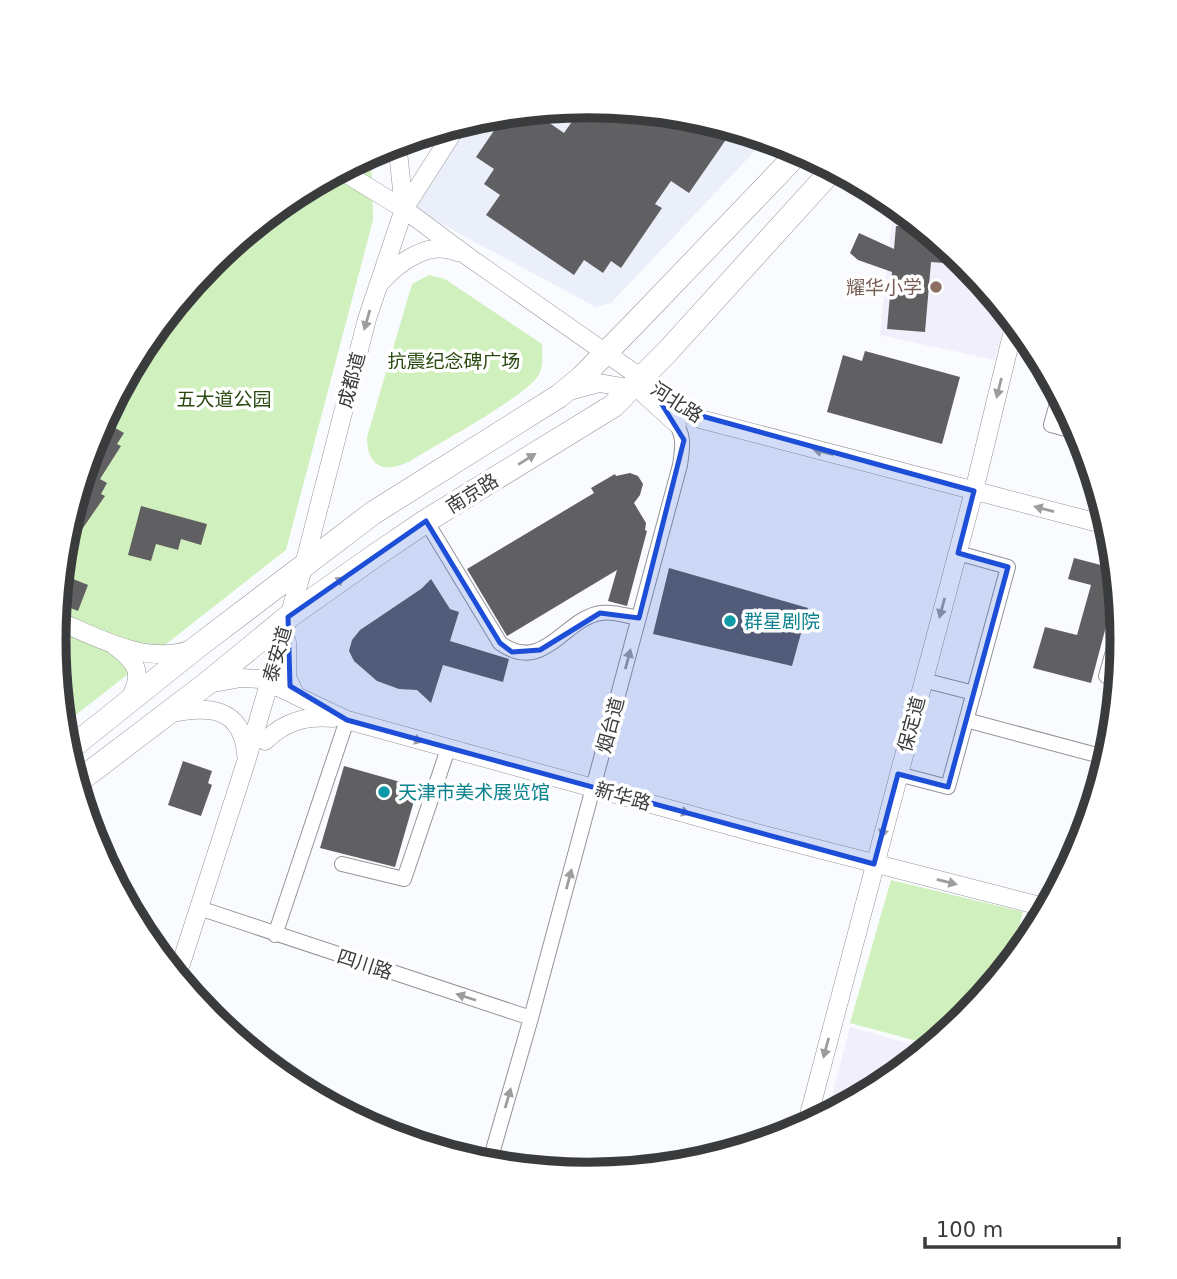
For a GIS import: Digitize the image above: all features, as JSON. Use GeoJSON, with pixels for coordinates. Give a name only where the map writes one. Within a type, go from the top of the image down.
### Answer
{"type":"FeatureCollection","features":[{"type":"Feature","properties":{"kind":"main road","name":"南京路"},"geometry":{"type":"LineString","coordinates":[[77,743],[197,647],[373,513],[559,396],[606,352],[792,159]]}},
{"type":"Feature","properties":{"kind":"main road","name":"南京路"},"geometry":{"type":"LineString","coordinates":[[84,776],[205,685],[288,617],[426,521],[613,406],[667,352],[827,175]]}},
{"type":"Feature","properties":{"kind":"street"},"geometry":{"type":"LineString","coordinates":[[404,209],[450,136]]}},
{"type":"Feature","properties":{"kind":"street","name":"成都道"},"geometry":{"type":"LineString","coordinates":[[288,617],[377,287],[404,209],[398,154]]}},
{"type":"Feature","properties":{"kind":"street","name":"河北路"},"geometry":{"type":"LineString","coordinates":[[349,176],[404,209],[606,352],[636,382],[682,418],[1097,523]]}},
{"type":"Feature","properties":{"kind":"street"},"geometry":{"type":"LineString","coordinates":[[377,287],[401,264],[428,251],[449,249],[470,258]]}},
{"type":"Feature","properties":{"kind":"street","name":"保定道"},"geometry":{"type":"LineString","coordinates":[[810,1112],[974,491],[1012,334]]}},
{"type":"Feature","properties":{"kind":"street"},"geometry":{"type":"LineString","coordinates":[[559,396],[587,384],[636,382],[682,418]]}},
{"type":"Feature","properties":{"kind":"street"},"geometry":{"type":"LineString","coordinates":[[1056,407],[1051,425],[1066,429]]}},
{"type":"Feature","properties":{"kind":"street","name":"烟台道"},"geometry":{"type":"LineString","coordinates":[[492,1152],[680,466],[684,440],[682,418]]}},
{"type":"Feature","properties":{"kind":"street"},"geometry":{"type":"LineString","coordinates":[[426,521],[500,643],[512,652],[525,654],[540,650],[600,613],[639,618]]}},
{"type":"Feature","properties":{"kind":"street"},"geometry":{"type":"LineString","coordinates":[[898,774],[947,787],[1008,567],[958,552]]}},
{"type":"Feature","properties":{"kind":"street"},"geometry":{"type":"LineString","coordinates":[[288,617],[288,677],[295,694]]}},
{"type":"Feature","properties":{"kind":"street","name":"泰安道"},"geometry":{"type":"LineString","coordinates":[[181,966],[265,741],[273,683],[288,617]]}},
{"type":"Feature","properties":{"kind":"street"},"geometry":{"type":"LineString","coordinates":[[67,624],[110,642],[159,655],[179,654],[197,647]]}},
{"type":"Feature","properties":{"kind":"street"},"geometry":{"type":"LineString","coordinates":[[110,642],[126,654],[137,668],[137,684],[129,701]]}},
{"type":"Feature","properties":{"kind":"street"},"geometry":{"type":"LineString","coordinates":[[1106,676],[1109,665]]}},
{"type":"Feature","properties":{"kind":"street","name":"新华路"},"geometry":{"type":"LineString","coordinates":[[205,685],[241,678],[273,683],[347,720],[874,864],[1038,906]]}},
{"type":"Feature","properties":{"kind":"street"},"geometry":{"type":"LineString","coordinates":[[923,680],[974,692]]}},
{"type":"Feature","properties":{"kind":"street","name":"泰安道"},"geometry":{"type":"LineString","coordinates":[[189,975],[204,910],[246,762],[273,683]]}},
{"type":"Feature","properties":{"kind":"street"},"geometry":{"type":"LineString","coordinates":[[162,716],[198,709],[228,716],[241,730],[245,740],[246,762]]}},
{"type":"Feature","properties":{"kind":"street"},"geometry":{"type":"LineString","coordinates":[[265,741],[275,730],[296,720],[323,717],[347,720],[275,934]]}},
{"type":"Feature","properties":{"kind":"street"},"geometry":{"type":"LineString","coordinates":[[966,720],[1097,755]]}},
{"type":"Feature","properties":{"kind":"street"},"geometry":{"type":"LineString","coordinates":[[342,864],[404,879],[447,749]]}},
{"type":"Feature","properties":{"kind":"street","name":"四川路"},"geometry":{"type":"LineString","coordinates":[[204,910],[531,1018]]}},
{"type":"Feature","properties":{"kind":"highlighted area"},"geometry":{"type":"Polygon","coordinates":[[[658,398],[687,412],[974,491],[958,553],[1008,567],[948,787],[898,774],[874,864],[347,720],[290,686],[288,617],[426,521],[500,643],[512,652],[540,650],[600,613],[639,618],[684,440],[658,398]]]}},
{"type":"Feature","properties":{"kind":"shaded area"},"geometry":{"type":"Polygon","coordinates":[[[588,118],[657,122],[724,135],[759,146],[611,303],[596,307],[410,207],[456,134],[520,122],[588,118]]]}},
{"type":"Feature","properties":{"kind":"shaded area","name":"耀华小学"},"geometry":{"type":"Polygon","coordinates":[[[893,215],[958,270],[1004,323],[995,360],[880,335],[893,215]]]}},
{"type":"Feature","properties":{"kind":"shaded area"},"geometry":{"type":"Polygon","coordinates":[[[1027,912],[1033,914],[1023,930],[1027,912]]]}},
{"type":"Feature","properties":{"kind":"shaded area"},"geometry":{"type":"Polygon","coordinates":[[[850,1027],[916,1046],[879,1074],[830,1102],[850,1027]]]}},
{"type":"Feature","properties":{"kind":"green space","name":"五大道公园"},"geometry":{"type":"Polygon","coordinates":[[[371,165],[373,220],[286,550],[73,717],[66,640],[71,571],[77,538],[94,472],[136,378],[154,349],[196,295],[244,247],[298,205],[371,165]]]}},
{"type":"Feature","properties":{"kind":"green space","name":"抗震纪念碑广场"},"geometry":{"type":"Polygon","coordinates":[[[429,275],[445,279],[542,344],[541,369],[530,385],[498,408],[410,461],[385,467],[374,461],[370,455],[367,437],[412,284],[429,275]]]}},
{"type":"Feature","properties":{"kind":"green space"},"geometry":{"type":"Polygon","coordinates":[[[891,880],[1023,912],[1016,940],[1003,957],[958,1009],[921,1042],[850,1023],[891,880]]]}},
{"type":"Feature","properties":{"kind":"building"},"geometry":{"type":"Polygon","coordinates":[[[574,118],[588,118],[657,122],[728,136],[689,193],[671,181],[655,204],[662,208],[621,268],[611,261],[603,273],[584,260],[574,275],[486,215],[500,195],[484,184],[494,169],[476,157],[497,126],[545,120],[564,133],[574,118]]]}},
{"type":"Feature","properties":{"kind":"building"},"geometry":{"type":"Polygon","coordinates":[[[896,226],[908,227],[951,264],[931,262],[925,332],[887,329],[892,272],[858,260],[850,253],[859,233],[894,249],[896,226]]]}},
{"type":"Feature","properties":{"kind":"building"},"geometry":{"type":"Polygon","coordinates":[[[865,351],[960,377],[942,444],[827,412],[843,355],[862,361],[865,351]]]}},
{"type":"Feature","properties":{"kind":"building"},"geometry":{"type":"Polygon","coordinates":[[[112,426],[124,433],[117,444],[121,446],[100,479],[107,483],[101,494],[105,496],[77,536],[94,472],[112,426]]]}},
{"type":"Feature","properties":{"kind":"building"},"geometry":{"type":"Polygon","coordinates":[[[630,473],[638,476],[643,484],[634,503],[646,523],[647,531],[627,606],[608,601],[617,570],[507,636],[467,569],[594,493],[591,488],[615,474],[630,473]]]}},
{"type":"Feature","properties":{"kind":"building"},"geometry":{"type":"Polygon","coordinates":[[[141,506],[207,524],[201,545],[181,539],[178,550],[156,544],[151,561],[128,555],[141,506]]]}},
{"type":"Feature","properties":{"kind":"building"},"geometry":{"type":"Polygon","coordinates":[[[1074,558],[1105,566],[1109,614],[1091,683],[1033,668],[1045,627],[1077,635],[1091,585],[1068,579],[1074,558]]]}},
{"type":"Feature","properties":{"kind":"building","name":"群星剧院"},"geometry":{"type":"Polygon","coordinates":[[[669,568],[808,608],[792,666],[653,634],[669,568]]]}},
{"type":"Feature","properties":{"kind":"building"},"geometry":{"type":"Polygon","coordinates":[[[70,578],[88,585],[78,611],[68,607],[70,578]]]}},
{"type":"Feature","properties":{"kind":"building"},"geometry":{"type":"Polygon","coordinates":[[[431,579],[450,609],[459,612],[450,641],[509,659],[503,682],[443,665],[431,703],[417,690],[399,689],[377,681],[354,661],[349,651],[352,640],[360,630],[421,589],[431,579]]]}},
{"type":"Feature","properties":{"kind":"building"},"geometry":{"type":"Polygon","coordinates":[[[183,761],[212,771],[208,783],[212,785],[201,816],[168,805],[183,761]]]}},
{"type":"Feature","properties":{"kind":"building"},"geometry":{"type":"Polygon","coordinates":[[[344,766],[418,787],[395,867],[320,848],[344,766]]]}},
{"type":"Feature","properties":{"kind":"place","name":"耀华小学"},"geometry":{"type":"Point","coordinates":[936,287]}},
{"type":"Feature","properties":{"kind":"place","name":"群星剧院"},"geometry":{"type":"Point","coordinates":[730,621]}},
{"type":"Feature","properties":{"kind":"place","name":"天津市美术展览馆"},"geometry":{"type":"Point","coordinates":[384,792]}}]}
